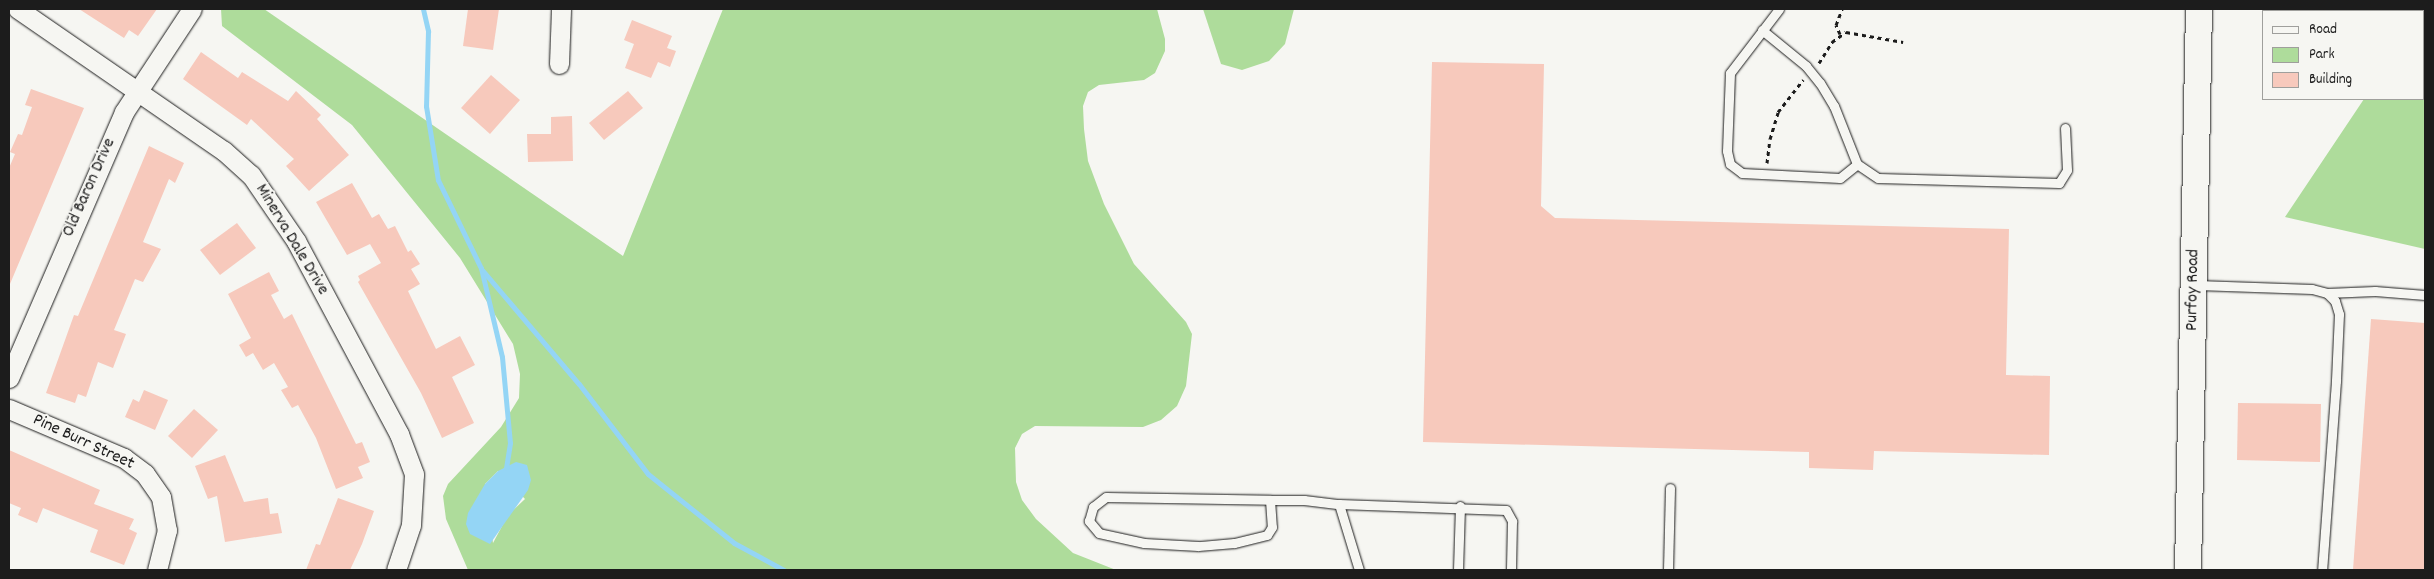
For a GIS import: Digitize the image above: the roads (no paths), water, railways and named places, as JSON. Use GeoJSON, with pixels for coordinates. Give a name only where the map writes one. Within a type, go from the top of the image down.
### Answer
{"type":"FeatureCollection","features":[{"type":"Feature","properties":{"kind":"street","name":"Minerva Dale Drive"},"geometry":{"type":"LineString","coordinates":[[18,9],[192,127],[251,175],[296,241],[399,434],[414,474],[411,525],[396,570]]}},
{"type":"Feature","properties":{"kind":"street","name":"Old Baron Drive"},"geometry":{"type":"LineString","coordinates":[[9,378],[120,121],[137,91],[192,9]]}},
{"type":"Feature","properties":{"kind":"street"},"geometry":{"type":"LineString","coordinates":[[559,64],[561,9]]}},
{"type":"Feature","properties":{"kind":"street","name":"Purfoy Road"},"geometry":{"type":"LineString","coordinates":[[2188,570],[2199,9]]}},
{"type":"Feature","properties":{"kind":"street","name":"Pine Burr Street"},"geometry":{"type":"LineString","coordinates":[[9,409],[124,458],[145,474],[161,497],[167,530],[158,570]]}},
{"type":"Feature","properties":{"kind":"lane"},"geometry":{"type":"LineString","coordinates":[[1779,9],[1730,73],[1727,151],[1730,164],[1742,173],[1758,176],[1840,178],[1857,164]]}},
{"type":"Feature","properties":{"kind":"lane"},"geometry":{"type":"LineString","coordinates":[[1762,30],[1795,57],[1820,83],[1834,106],[1857,164],[1878,178],[2059,183],[2067,170],[2065,128]]}},
{"type":"Feature","properties":{"kind":"lane"},"geometry":{"type":"LineString","coordinates":[[2194,285],[2312,289],[2327,293],[2375,292],[2425,296]]}},
{"type":"Feature","properties":{"kind":"lane"},"geometry":{"type":"LineString","coordinates":[[2322,570],[2339,314],[2335,302],[2327,293]]}},
{"type":"Feature","properties":{"kind":"lane"},"geometry":{"type":"LineString","coordinates":[[1668,570],[1670,488]]}},
{"type":"Feature","properties":{"kind":"lane"},"geometry":{"type":"LineString","coordinates":[[1270,500],[1272,527],[1267,535],[1234,543],[1198,546],[1144,543],[1099,533],[1089,521],[1093,507],[1106,497],[1270,500],[1339,504],[1499,507],[1511,514],[1511,570]]}},
{"type":"Feature","properties":{"kind":"lane"},"geometry":{"type":"LineString","coordinates":[[1339,504],[1359,570]]}},
{"type":"Feature","properties":{"kind":"lane"},"geometry":{"type":"LineString","coordinates":[[1458,570],[1460,506]]}},
{"type":"Feature","properties":{"kind":"water"},"geometry":{"type":"Polygon","coordinates":[[[516,462],[527,465],[531,480],[528,490],[490,544],[470,534],[466,524],[468,513],[485,484],[498,471],[516,462]]]}},
{"type":"Feature","properties":{"kind":"waterway"},"geometry":{"type":"LineString","coordinates":[[423,9],[428,31],[426,106],[438,180],[481,268],[502,357],[510,443],[506,468]]}},
{"type":"Feature","properties":{"kind":"waterway"},"geometry":{"type":"LineString","coordinates":[[483,271],[579,384],[648,474],[734,543],[784,570]]}}]}
